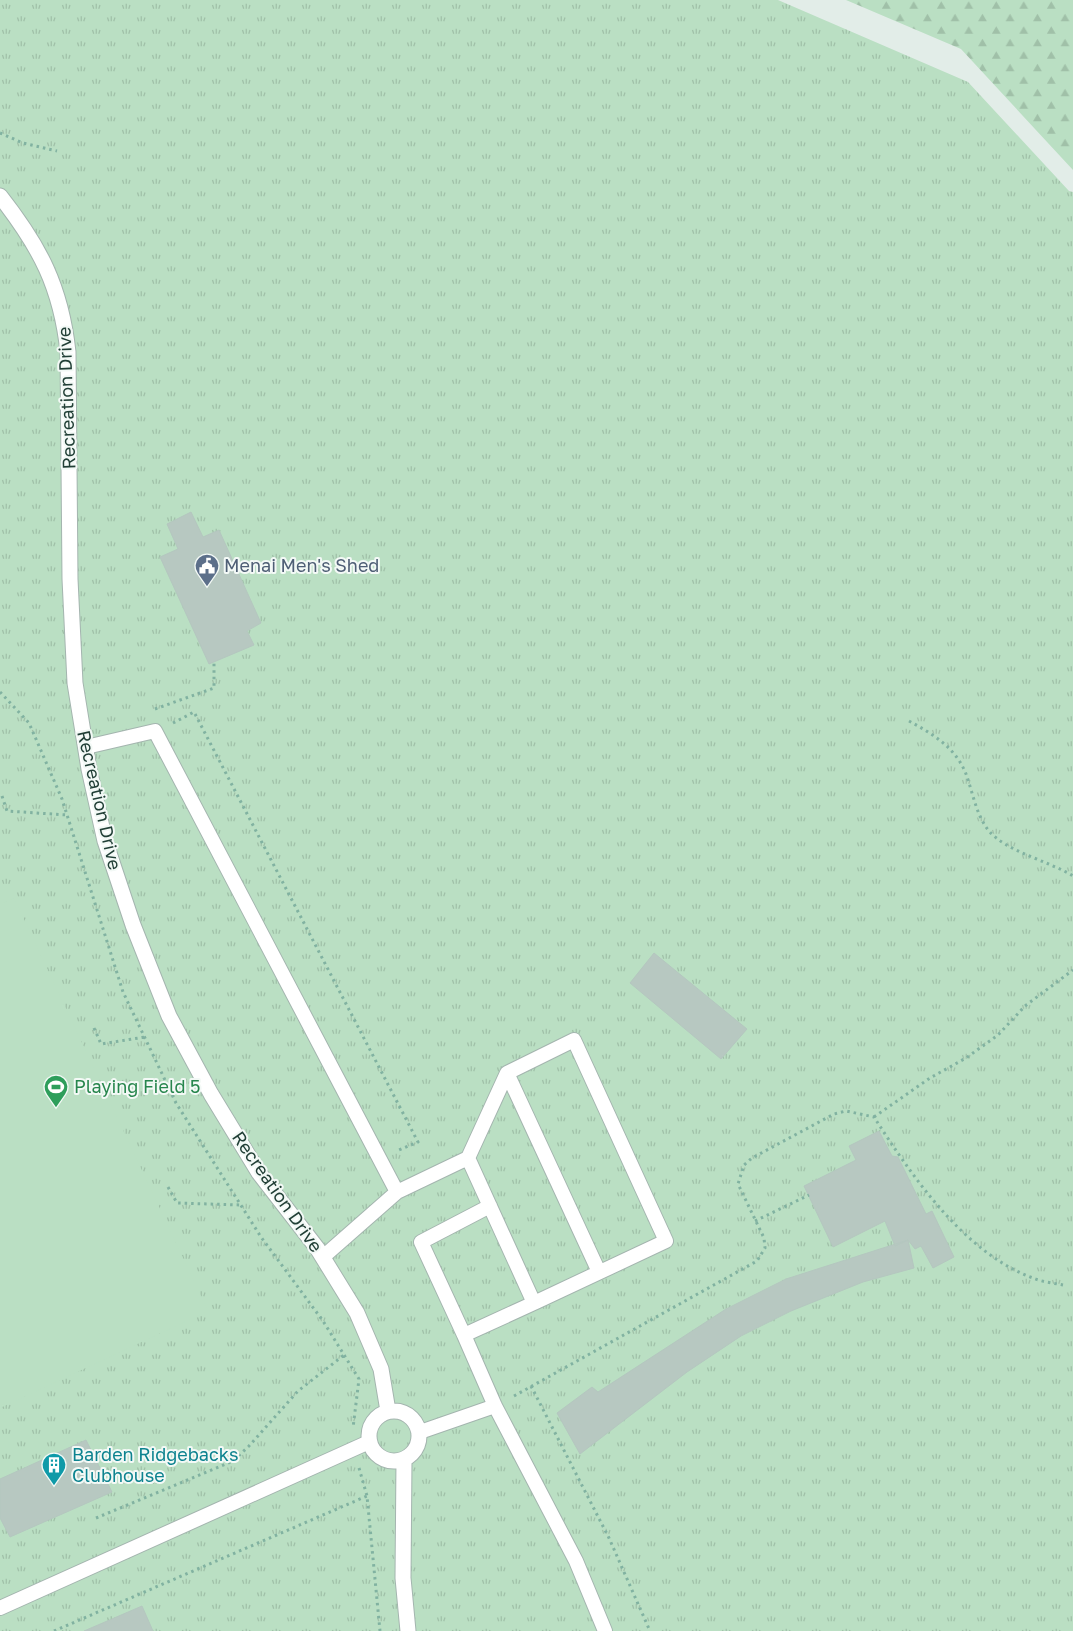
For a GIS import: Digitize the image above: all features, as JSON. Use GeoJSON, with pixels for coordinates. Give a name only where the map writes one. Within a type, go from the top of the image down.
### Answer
{"type":"FeatureCollection","features":[{"type":"Feature","properties":{"kind":"street","name":"Recreation Drive"},"geometry":{"type":"LineString","coordinates":[[0,196],[27,230],[50,272],[65,320],[68,352],[70,579],[75,683],[105,841],[133,925],[169,1016],[210,1094],[259,1173],[323,1257],[357,1313],[381,1369],[388,1411]]}},
{"type":"Feature","properties":{"kind":"street"},"geometry":{"type":"LineString","coordinates":[[399,1410],[409,1414],[416,1422],[420,1432],[416,1449],[404,1460],[382,1459],[362,1445],[372,1422],[379,1415],[388,1411],[399,1410]]}},
{"type":"Feature","properties":{"kind":"street"},"geometry":{"type":"LineString","coordinates":[[404,1460],[403,1578],[408,1631]]}},
{"type":"Feature","properties":{"kind":"lane"},"geometry":{"type":"LineString","coordinates":[[86,748],[156,731],[397,1192]]}},
{"type":"Feature","properties":{"kind":"lane"},"geometry":{"type":"LineString","coordinates":[[323,1257],[397,1192],[468,1158],[508,1073],[574,1040],[666,1241],[464,1335]]}},
{"type":"Feature","properties":{"kind":"lane"},"geometry":{"type":"LineString","coordinates":[[508,1073],[599,1272]]}},
{"type":"Feature","properties":{"kind":"lane"},"geometry":{"type":"LineString","coordinates":[[468,1158],[534,1302]]}},
{"type":"Feature","properties":{"kind":"lane"},"geometry":{"type":"LineString","coordinates":[[490,1206],[421,1242],[495,1406],[576,1561],[605,1631]]}},
{"type":"Feature","properties":{"kind":"lane"},"geometry":{"type":"LineString","coordinates":[[420,1432],[495,1406]]}},
{"type":"Feature","properties":{"kind":"lane"},"geometry":{"type":"LineString","coordinates":[[0,1608],[362,1445]]}},
{"type":"Feature","properties":{"kind":"path"},"geometry":{"type":"LineString","coordinates":[[0,133],[23,143],[57,151]]}},
{"type":"Feature","properties":{"kind":"path"},"geometry":{"type":"LineString","coordinates":[[214,663],[214,688],[150,711],[156,731],[194,712],[418,1142],[380,1159]]}},
{"type":"Feature","properties":{"kind":"path"},"geometry":{"type":"LineString","coordinates":[[0,692],[29,723],[67,815],[123,992],[176,1103],[261,1237],[323,1320],[359,1379],[353,1422],[362,1445],[380,1631]]}},
{"type":"Feature","properties":{"kind":"path"},"geometry":{"type":"LineString","coordinates":[[909,721],[932,733],[952,750],[966,773],[975,804],[990,831],[1018,851],[1056,866],[1073,876]]}},
{"type":"Feature","properties":{"kind":"path"},"geometry":{"type":"LineString","coordinates":[[2,796],[7,811],[67,815]]}},
{"type":"Feature","properties":{"kind":"path"},"geometry":{"type":"LineString","coordinates":[[874,1117],[930,1078],[974,1052],[998,1035],[1025,1006],[1073,970]]}},
{"type":"Feature","properties":{"kind":"path"},"geometry":{"type":"LineString","coordinates":[[94,1028],[101,1044],[145,1037]]}},
{"type":"Feature","properties":{"kind":"path"},"geometry":{"type":"LineString","coordinates":[[495,1406],[757,1261],[765,1248],[764,1238],[738,1184],[744,1165],[752,1158],[834,1114],[846,1111],[874,1117],[919,1182],[959,1228],[992,1256],[1032,1278],[1063,1285]]}},
{"type":"Feature","properties":{"kind":"path"},"geometry":{"type":"LineString","coordinates":[[168,1187],[176,1203],[241,1206]]}},
{"type":"Feature","properties":{"kind":"path"},"geometry":{"type":"LineString","coordinates":[[756,1221],[809,1195]]}},
{"type":"Feature","properties":{"kind":"path"},"geometry":{"type":"LineString","coordinates":[[96,1518],[233,1461],[298,1391],[344,1355]]}},
{"type":"Feature","properties":{"kind":"path"},"geometry":{"type":"LineString","coordinates":[[531,1386],[609,1538],[650,1631]]}},
{"type":"Feature","properties":{"kind":"path"},"geometry":{"type":"LineString","coordinates":[[54,1631],[367,1496]]}},
{"type":"Feature","properties":{"kind":"green space"},"geometry":{"type":"Polygon","coordinates":[[[0,0],[778,0],[968,82],[1069,191],[1073,192],[1073,1631],[0,1631],[0,0]]]}},
{"type":"Feature","properties":{"kind":"green space"},"geometry":{"type":"Polygon","coordinates":[[[846,0],[1073,0],[1073,170],[961,49],[846,0]]]}},
{"type":"Feature","properties":{"kind":"green space","name":"Playing Field 5"},"geometry":{"type":"Polygon","coordinates":[[[14,898],[208,1311],[0,1408],[0,904],[14,898]]]}},
{"type":"Feature","properties":{"kind":"building"},"geometry":{"type":"Polygon","coordinates":[[[191,512],[203,537],[219,530],[261,623],[247,631],[254,645],[209,664],[160,557],[178,549],[167,524],[191,512]]]}},
{"type":"Feature","properties":{"kind":"building"},"geometry":{"type":"Polygon","coordinates":[[[654,953],[747,1029],[721,1059],[630,983],[654,953]]]}},
{"type":"Feature","properties":{"kind":"building"},"geometry":{"type":"Polygon","coordinates":[[[879,1131],[892,1156],[898,1157],[926,1214],[932,1211],[954,1257],[933,1268],[921,1246],[915,1249],[908,1240],[895,1246],[885,1221],[833,1247],[804,1186],[856,1160],[849,1146],[879,1131]]]}},
{"type":"Feature","properties":{"kind":"building"},"geometry":{"type":"Polygon","coordinates":[[[908,1240],[914,1268],[863,1282],[791,1311],[741,1336],[687,1372],[580,1454],[557,1413],[592,1387],[598,1392],[726,1309],[786,1279],[908,1240]]]}},
{"type":"Feature","properties":{"kind":"building","name":"Barden Ridgebacks Clubhouse"},"geometry":{"type":"Polygon","coordinates":[[[86,1440],[112,1492],[10,1537],[0,1518],[0,1479],[86,1440]]]}},
{"type":"Feature","properties":{"kind":"building"},"geometry":{"type":"Polygon","coordinates":[[[142,1606],[153,1631],[84,1631],[142,1606]]]}},
{"type":"Feature","properties":{"kind":"place","name":"Menai Men's Shed"},"geometry":{"type":"Point","coordinates":[207,587]}},
{"type":"Feature","properties":{"kind":"place","name":"Playing Field 5"},"geometry":{"type":"Point","coordinates":[56,1108]}},
{"type":"Feature","properties":{"kind":"place","name":"Barden Ridgebacks Clubhouse"},"geometry":{"type":"Point","coordinates":[54,1486]}}]}
